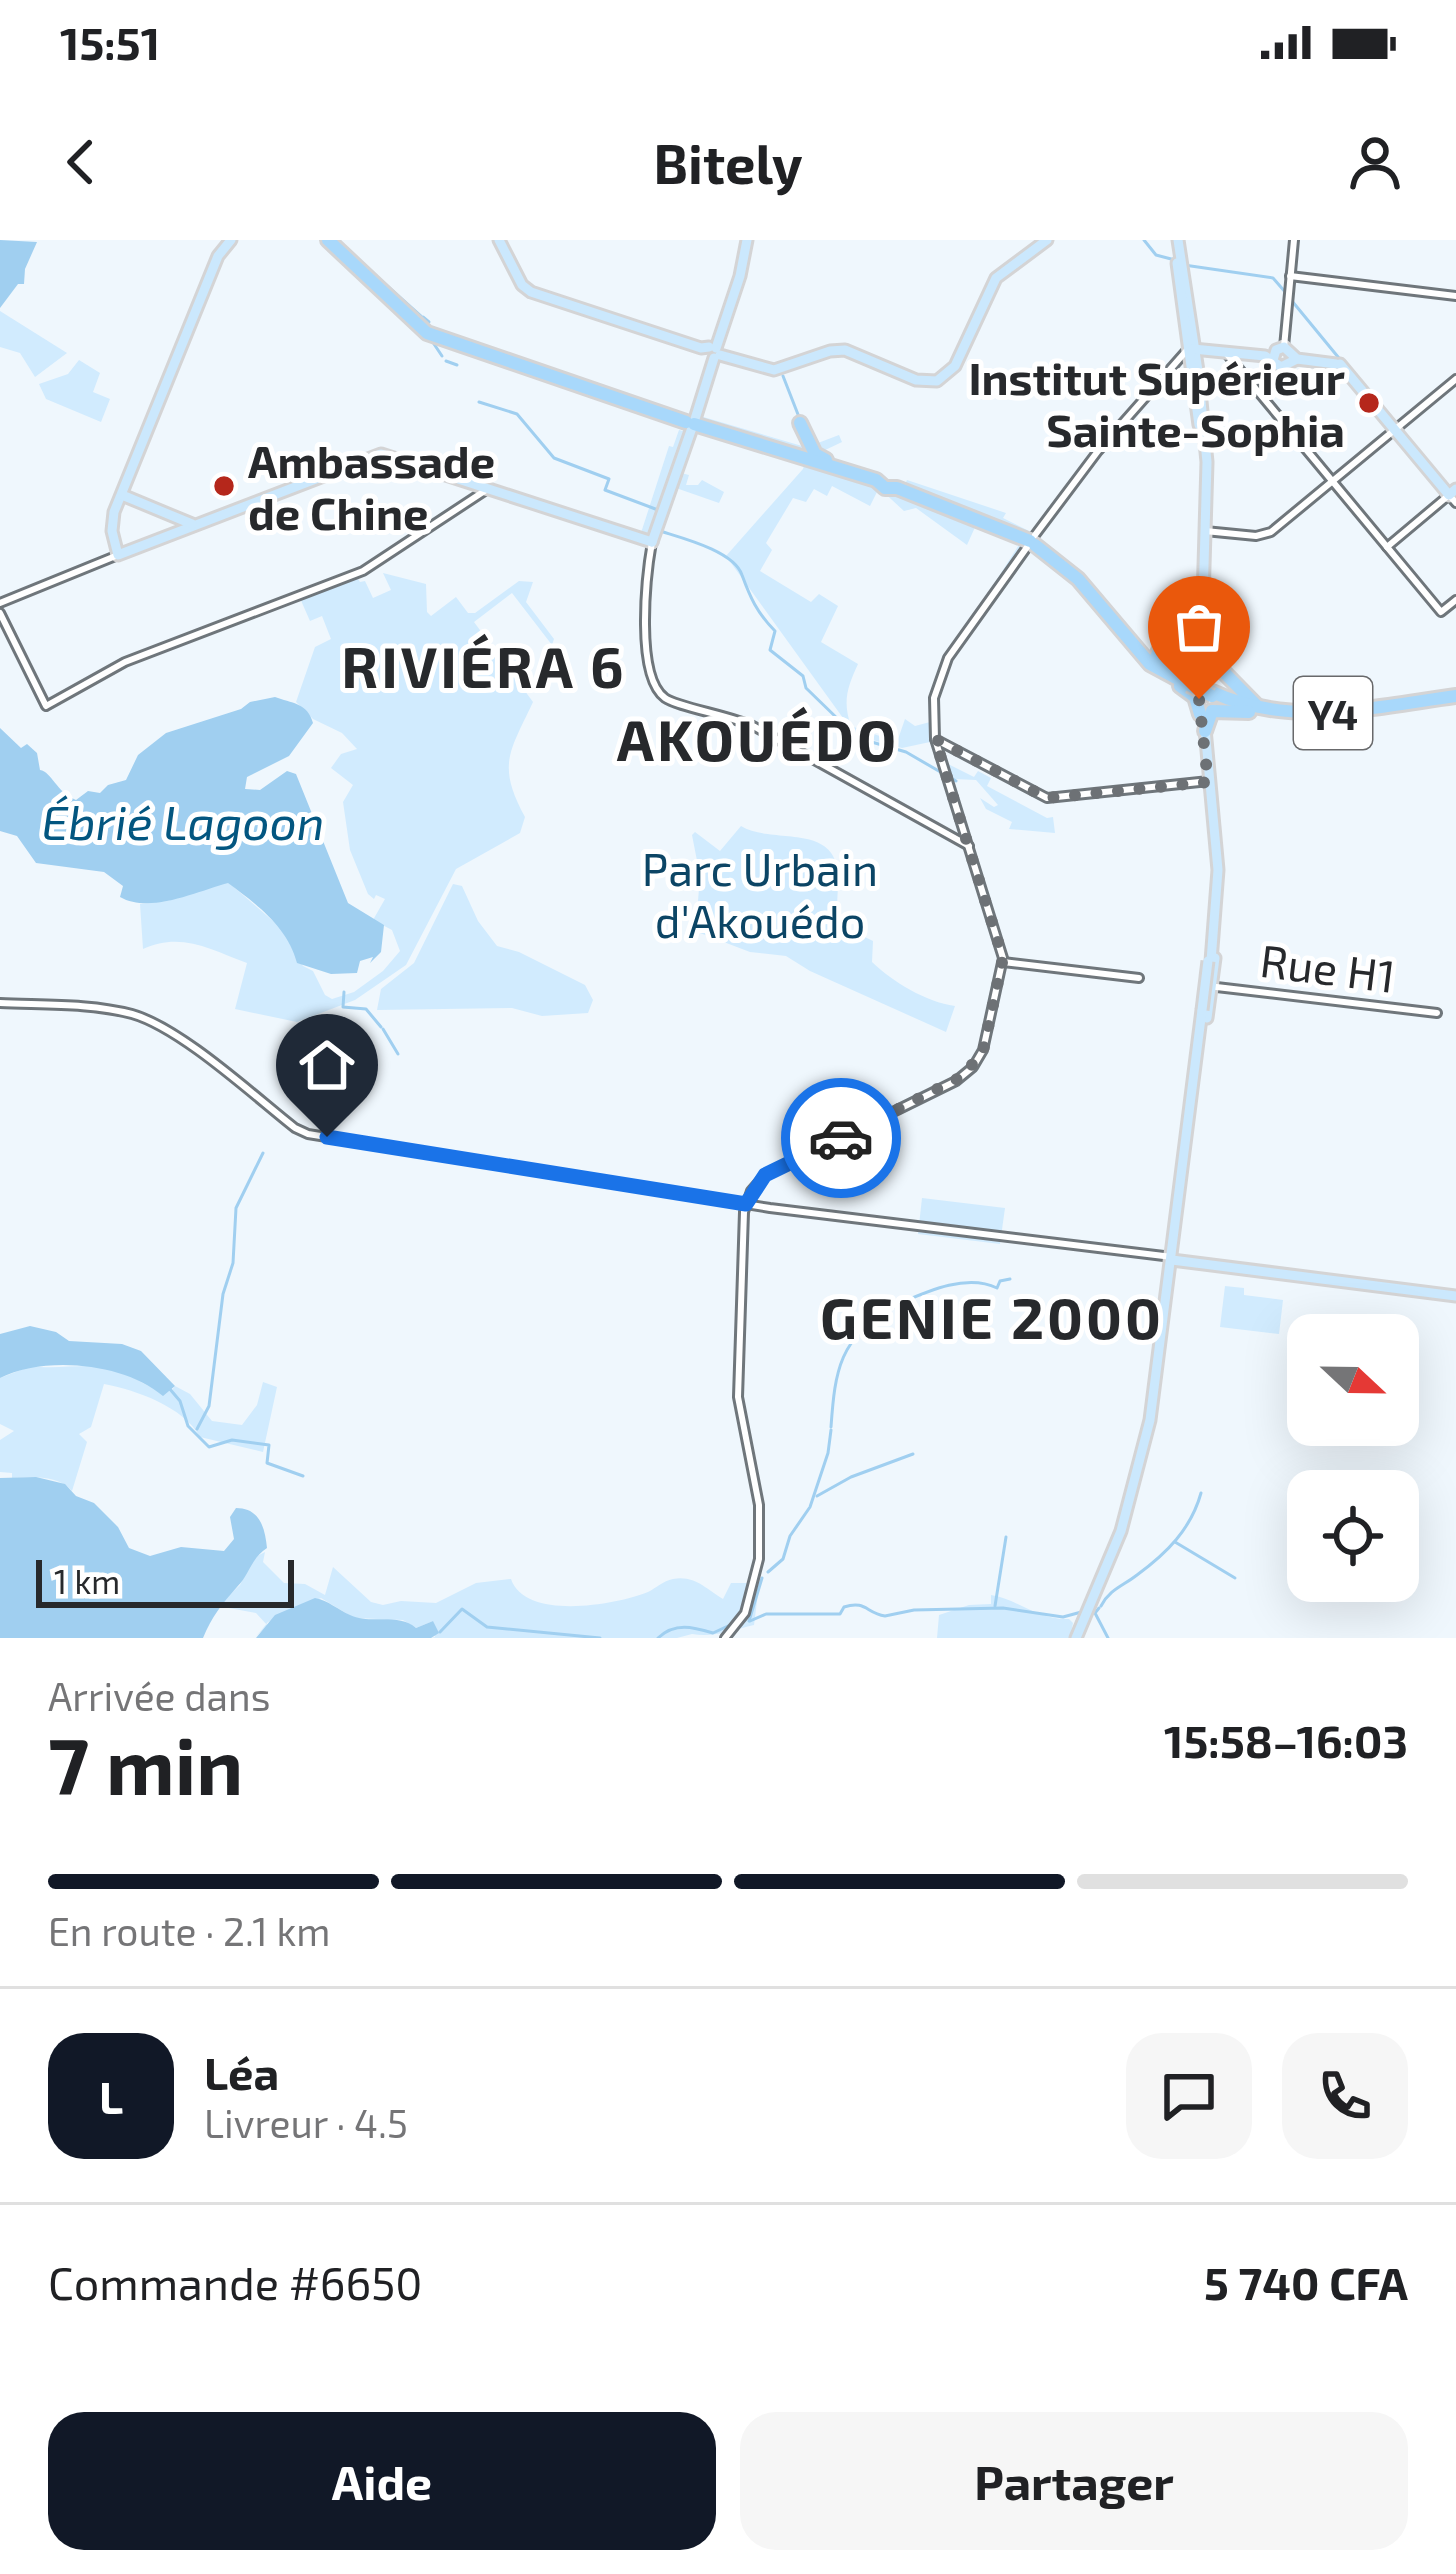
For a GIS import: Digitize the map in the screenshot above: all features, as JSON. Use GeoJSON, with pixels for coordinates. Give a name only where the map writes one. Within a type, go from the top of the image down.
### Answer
{"type":"FeatureCollection","features":[{"type":"Feature","properties":{"kind":"highway","name":"Y4"},"geometry":{"type":"LineString","coordinates":[[330,240],[429,329],[449,340],[887,482]]}},
{"type":"Feature","properties":{"kind":"highway","name":"Y4"},"geometry":{"type":"LineString","coordinates":[[691,421],[844,467],[1034,540],[1080,577],[1148,660],[1202,692]]}},
{"type":"Feature","properties":{"kind":"highway"},"geometry":{"type":"LineString","coordinates":[[800,423],[816,456],[844,467]]}},
{"type":"Feature","properties":{"kind":"highway","name":"Y4"},"geometry":{"type":"LineString","coordinates":[[1034,540],[1078,579],[1150,664],[1242,709],[1356,712],[1456,699]]}},
{"type":"Feature","properties":{"kind":"highway"},"geometry":{"type":"LineString","coordinates":[[1200,634],[1204,652],[1245,697],[1269,712]]}},
{"type":"Feature","properties":{"kind":"highway"},"geometry":{"type":"LineString","coordinates":[[1165,670],[1155,659],[1160,651],[1191,660],[1202,692]]}},
{"type":"Feature","properties":{"kind":"highway"},"geometry":{"type":"LineString","coordinates":[[1150,664],[1192,693],[1200,714]]}},
{"type":"Feature","properties":{"kind":"highway"},"geometry":{"type":"LineString","coordinates":[[1205,730],[1208,716],[1216,710],[1269,712]]}},
{"type":"Feature","properties":{"kind":"main road"},"geometry":{"type":"LineString","coordinates":[[231,240],[218,256],[122,495],[112,527],[118,556],[378,454],[652,542],[740,276],[745,240]]}},
{"type":"Feature","properties":{"kind":"main road"},"geometry":{"type":"LineString","coordinates":[[499,240],[520,282],[531,292],[713,354],[774,370],[841,350],[916,380],[937,381],[955,366],[996,278],[1047,240]]}},
{"type":"Feature","properties":{"kind":"main road"},"geometry":{"type":"LineString","coordinates":[[1176,240],[1207,462],[1200,714],[1209,781]]}},
{"type":"Feature","properties":{"kind":"main road"},"geometry":{"type":"LineString","coordinates":[[1192,350],[1336,363],[1454,496]]}},
{"type":"Feature","properties":{"kind":"main road"},"geometry":{"type":"LineString","coordinates":[[1192,350],[1204,465],[1196,633],[1218,870],[1197,1068]]}},
{"type":"Feature","properties":{"kind":"main road"},"geometry":{"type":"LineString","coordinates":[[122,495],[188,526]]}},
{"type":"Feature","properties":{"kind":"main road"},"geometry":{"type":"LineString","coordinates":[[1078,1638],[1115,1561],[1144,1466],[1159,1386],[1215,910]]}},
{"type":"Feature","properties":{"kind":"main road"},"geometry":{"type":"LineString","coordinates":[[1173,1258],[1456,1294]]}},
{"type":"Feature","properties":{"kind":"street"},"geometry":{"type":"LineString","coordinates":[[1282,356],[1294,240]]}},
{"type":"Feature","properties":{"kind":"street"},"geometry":{"type":"LineString","coordinates":[[1290,276],[1456,296]]}},
{"type":"Feature","properties":{"kind":"street"},"geometry":{"type":"LineString","coordinates":[[726,1638],[750,1606],[761,1559],[760,1504],[741,1389],[746,1206],[765,1175],[968,1072],[986,1042],[1004,962],[937,739],[936,689],[948,658],[1089,467],[1171,368],[1192,350]]}},
{"type":"Feature","properties":{"kind":"street"},"geometry":{"type":"LineString","coordinates":[[1225,352],[1442,612],[1456,600]]}},
{"type":"Feature","properties":{"kind":"street"},"geometry":{"type":"LineString","coordinates":[[1205,531],[1268,534],[1456,379]]}},
{"type":"Feature","properties":{"kind":"street"},"geometry":{"type":"LineString","coordinates":[[0,613],[46,706],[125,662],[362,571],[488,490]]}},
{"type":"Feature","properties":{"kind":"street"},"geometry":{"type":"LineString","coordinates":[[1387,547],[1454,496]]}},
{"type":"Feature","properties":{"kind":"street"},"geometry":{"type":"LineString","coordinates":[[652,542],[644,609],[650,679],[664,698],[755,727],[971,845]]}},
{"type":"Feature","properties":{"kind":"street"},"geometry":{"type":"LineString","coordinates":[[0,603],[118,556]]}},
{"type":"Feature","properties":{"kind":"street"},"geometry":{"type":"LineString","coordinates":[[937,739],[1047,798],[1209,781]]}},
{"type":"Feature","properties":{"kind":"street"},"geometry":{"type":"LineString","coordinates":[[1004,962],[1139,978]]}},
{"type":"Feature","properties":{"kind":"street","name":"Rue H1"},"geometry":{"type":"LineString","coordinates":[[1207,986],[1437,1013]]}},
{"type":"Feature","properties":{"kind":"street"},"geometry":{"type":"LineString","coordinates":[[0,1004],[144,1022],[181,1044],[290,1129],[308,1136],[746,1206],[1173,1258]]}},
{"type":"Feature","properties":{"kind":"street"},"geometry":{"type":"LineString","coordinates":[[746,1206],[1173,1258]]}},
{"type":"Feature","properties":{"kind":"green space"},"geometry":{"type":"Polygon","coordinates":[[[0,311],[67,353],[35,377],[20,353],[0,347],[0,311]]]}},
{"type":"Feature","properties":{"kind":"green space"},"geometry":{"type":"Polygon","coordinates":[[[79,360],[100,373],[93,392],[110,399],[101,422],[46,399],[39,384],[68,374],[79,360]]]}},
{"type":"Feature","properties":{"kind":"green space"},"geometry":{"type":"Polygon","coordinates":[[[700,416],[819,451],[818,443],[839,435],[842,442],[821,452],[827,458],[878,475],[883,481],[889,479],[891,485],[903,489],[907,480],[1006,513],[1003,518],[1035,534],[1037,542],[965,630],[1020,543],[976,525],[967,545],[916,508],[904,511],[879,488],[870,506],[832,486],[827,496],[814,489],[806,502],[793,498],[766,543],[772,550],[760,571],[811,602],[819,594],[838,606],[821,642],[858,664],[847,694],[851,726],[897,742],[905,719],[915,726],[930,722],[930,742],[902,748],[847,733],[843,718],[726,556],[805,462],[697,426],[700,416]]]}},
{"type":"Feature","properties":{"kind":"green space"},"geometry":{"type":"Polygon","coordinates":[[[679,430],[691,433],[681,473],[689,475],[686,485],[702,480],[724,492],[719,503],[676,488],[659,542],[640,536],[669,446],[673,447],[679,430]]]}},
{"type":"Feature","properties":{"kind":"green space"},"geometry":{"type":"Polygon","coordinates":[[[383,573],[426,584],[431,616],[456,597],[468,613],[475,613],[519,581],[533,582],[526,602],[554,639],[552,645],[512,593],[474,622],[533,702],[509,759],[511,784],[525,817],[520,833],[456,869],[406,965],[355,1000],[297,1022],[235,1009],[247,963],[183,942],[143,949],[140,904],[167,901],[228,882],[281,928],[303,966],[313,971],[332,999],[354,992],[383,971],[400,951],[392,930],[373,920],[385,899],[368,894],[350,850],[343,802],[353,785],[331,768],[341,754],[357,749],[296,702],[315,647],[331,639],[322,616],[310,621],[299,596],[356,575],[360,582],[365,581],[373,598],[391,590],[383,573]]]}},
{"type":"Feature","properties":{"kind":"green space"},"geometry":{"type":"Polygon","coordinates":[[[948,764],[974,777],[978,771],[991,778],[987,786],[1053,817],[1055,833],[1009,829],[1012,822],[986,809],[980,798],[998,805],[976,780],[954,779],[953,783],[948,764]]]}},
{"type":"Feature","properties":{"kind":"green space","name":"Parc Urbain d'Akouédo"},"geometry":{"type":"Polygon","coordinates":[[[741,826],[811,840],[832,854],[838,874],[838,924],[873,941],[872,962],[890,977],[922,996],[955,1006],[946,1032],[786,956],[750,952],[700,933],[696,926],[700,876],[692,835],[695,832],[720,851],[741,826]]]}},
{"type":"Feature","properties":{"kind":"green space"},"geometry":{"type":"Polygon","coordinates":[[[453,884],[462,886],[478,921],[497,946],[585,985],[593,1000],[588,1013],[542,1016],[512,1008],[377,1010],[381,989],[414,963],[453,884]]]}},
{"type":"Feature","properties":{"kind":"green space"},"geometry":{"type":"Polygon","coordinates":[[[922,1198],[1005,1208],[1000,1244],[918,1234],[922,1198]]]}},
{"type":"Feature","properties":{"kind":"green space"},"geometry":{"type":"Polygon","coordinates":[[[1225,1286],[1244,1288],[1244,1295],[1283,1300],[1279,1334],[1220,1327],[1225,1286]]]}},
{"type":"Feature","properties":{"kind":"green space"},"geometry":{"type":"Polygon","coordinates":[[[31,1366],[110,1368],[156,1389],[175,1386],[190,1394],[212,1421],[242,1425],[257,1405],[263,1382],[277,1387],[263,1452],[200,1437],[171,1409],[144,1395],[104,1384],[91,1427],[79,1434],[87,1442],[72,1491],[52,1480],[12,1478],[12,1473],[0,1472],[0,1440],[14,1431],[0,1424],[0,1378],[31,1366]]]}},
{"type":"Feature","properties":{"kind":"green space"},"geometry":{"type":"Polygon","coordinates":[[[265,1552],[263,1562],[284,1583],[305,1584],[325,1595],[333,1567],[371,1602],[383,1605],[436,1603],[476,1583],[511,1579],[534,1601],[552,1605],[615,1601],[681,1578],[723,1599],[731,1583],[750,1583],[761,1570],[754,1625],[723,1633],[677,1638],[431,1638],[435,1637],[433,1621],[416,1628],[403,1620],[354,1618],[321,1598],[266,1624],[256,1613],[218,1606],[240,1585],[253,1558],[265,1552]]]}},
{"type":"Feature","properties":{"kind":"green space"},"geometry":{"type":"Polygon","coordinates":[[[991,1595],[1047,1616],[1069,1619],[1073,1623],[1070,1638],[937,1638],[939,1615],[991,1604],[991,1595]]]}},
{"type":"Feature","properties":{"kind":"water"},"geometry":{"type":"Polygon","coordinates":[[[0,240],[37,242],[24,284],[18,284],[0,308],[0,240]]]}},
{"type":"Feature","properties":{"kind":"water","name":"Ébrié Lagoon"},"geometry":{"type":"Polygon","coordinates":[[[275,697],[303,708],[313,723],[289,756],[247,777],[245,789],[260,790],[287,771],[296,774],[348,903],[384,925],[381,952],[370,963],[373,957],[360,961],[357,973],[331,974],[297,963],[279,928],[228,883],[173,900],[132,902],[120,897],[123,886],[104,872],[36,863],[17,836],[0,831],[0,728],[21,748],[27,744],[37,753],[40,770],[76,800],[88,791],[100,793],[126,780],[138,755],[166,733],[275,697]]]}},
{"type":"Feature","properties":{"kind":"water"},"geometry":{"type":"Polygon","coordinates":[[[30,1326],[56,1332],[69,1341],[122,1344],[141,1351],[175,1386],[163,1396],[128,1376],[84,1366],[39,1366],[0,1378],[0,1334],[30,1326]]]}},
{"type":"Feature","properties":{"kind":"water"},"geometry":{"type":"Polygon","coordinates":[[[36,1477],[65,1484],[76,1496],[94,1503],[118,1527],[129,1548],[150,1556],[181,1547],[224,1551],[234,1539],[230,1517],[236,1508],[256,1515],[267,1548],[203,1638],[0,1638],[0,1478],[36,1477]]]}},
{"type":"Feature","properties":{"kind":"water"},"geometry":{"type":"Polygon","coordinates":[[[315,1598],[358,1618],[401,1621],[416,1628],[433,1621],[439,1633],[431,1638],[256,1638],[275,1615],[315,1598]]]}},
{"type":"Feature","properties":{"kind":"waterway"},"geometry":{"type":"LineString","coordinates":[[1144,240],[1156,255],[1175,260]]}},
{"type":"Feature","properties":{"kind":"waterway"},"geometry":{"type":"LineString","coordinates":[[346,249],[421,316]]}},
{"type":"Feature","properties":{"kind":"waterway"},"geometry":{"type":"LineString","coordinates":[[1184,265],[1273,278],[1286,293]]}},
{"type":"Feature","properties":{"kind":"waterway"},"geometry":{"type":"LineString","coordinates":[[1292,301],[1343,363]]}},
{"type":"Feature","properties":{"kind":"waterway"},"geometry":{"type":"LineString","coordinates":[[423,317],[429,322]]}},
{"type":"Feature","properties":{"kind":"waterway"},"geometry":{"type":"LineString","coordinates":[[430,338],[442,356]]}},
{"type":"Feature","properties":{"kind":"waterway"},"geometry":{"type":"LineString","coordinates":[[446,361],[457,365]]}},
{"type":"Feature","properties":{"kind":"waterway"},"geometry":{"type":"LineString","coordinates":[[783,376],[799,417]]}},
{"type":"Feature","properties":{"kind":"waterway"},"geometry":{"type":"LineString","coordinates":[[479,402],[517,414],[554,458],[609,479],[605,490],[658,510]]}},
{"type":"Feature","properties":{"kind":"waterway"},"geometry":{"type":"LineString","coordinates":[[660,531],[706,547],[737,567],[755,605],[775,631],[770,650],[803,676],[806,688],[851,736],[906,752],[956,781]]}},
{"type":"Feature","properties":{"kind":"waterway"},"geometry":{"type":"LineString","coordinates":[[1210,684],[1229,692]]}},
{"type":"Feature","properties":{"kind":"waterway"},"geometry":{"type":"LineString","coordinates":[[344,992],[343,1007],[366,1009],[381,1027]]}},
{"type":"Feature","properties":{"kind":"waterway"},"geometry":{"type":"LineString","coordinates":[[383,1029],[398,1054]]}},
{"type":"Feature","properties":{"kind":"waterway"},"geometry":{"type":"LineString","coordinates":[[197,1429],[209,1406],[223,1294],[233,1263],[236,1208],[263,1153]]}},
{"type":"Feature","properties":{"kind":"waterway"},"geometry":{"type":"LineString","coordinates":[[896,1305],[946,1286],[972,1282],[997,1288],[1000,1281],[1010,1279]]}},
{"type":"Feature","properties":{"kind":"waterway"},"geometry":{"type":"LineString","coordinates":[[831,1427],[843,1357],[862,1331],[894,1307]]}},
{"type":"Feature","properties":{"kind":"waterway"},"geometry":{"type":"LineString","coordinates":[[169,1388],[180,1401],[188,1426],[209,1447],[232,1440],[269,1445],[267,1463],[303,1476]]}},
{"type":"Feature","properties":{"kind":"waterway"},"geometry":{"type":"LineString","coordinates":[[768,1572],[783,1559],[790,1536],[810,1507],[831,1430]]}},
{"type":"Feature","properties":{"kind":"waterway"},"geometry":{"type":"LineString","coordinates":[[817,1496],[851,1477],[913,1454]]}},
{"type":"Feature","properties":{"kind":"waterway"},"geometry":{"type":"LineString","coordinates":[[1101,1606],[1168,1549],[1191,1518],[1201,1493]]}},
{"type":"Feature","properties":{"kind":"waterway"},"geometry":{"type":"LineString","coordinates":[[995,1606],[1006,1537]]}},
{"type":"Feature","properties":{"kind":"waterway"},"geometry":{"type":"LineString","coordinates":[[1175,1542],[1235,1578]]}},
{"type":"Feature","properties":{"kind":"waterway"},"geometry":{"type":"LineString","coordinates":[[749,1621],[762,1578]]}},
{"type":"Feature","properties":{"kind":"waterway"},"geometry":{"type":"LineString","coordinates":[[750,1621],[766,1614],[840,1614],[844,1607],[857,1605],[885,1616],[914,1610],[1003,1608],[1063,1617],[1085,1611]]}},
{"type":"Feature","properties":{"kind":"waterway"},"geometry":{"type":"LineString","coordinates":[[1099,1608],[1095,1613],[1108,1638]]}},
{"type":"Feature","properties":{"kind":"waterway"},"geometry":{"type":"LineString","coordinates":[[440,1632],[462,1609],[487,1627],[600,1638]]}},
{"type":"Feature","properties":{"kind":"waterway"},"geometry":{"type":"LineString","coordinates":[[658,1638],[678,1628],[713,1633],[728,1626]]}},
{"type":"Feature","properties":{"kind":"way so far"},"geometry":{"type":"LineString","coordinates":[[841,1138],[963,1076],[978,1061],[986,1042],[1003,955],[935,739],[1047,798],[1208,782],[1199,699]]}},
{"type":"Feature","properties":{"kind":"place","name":"Institut Supérieur Sainte-Sophia"},"geometry":{"type":"Point","coordinates":[1369,403]}},
{"type":"Feature","properties":{"kind":"place","name":"Ambassade de Chine"},"geometry":{"type":"Point","coordinates":[224,486]}},
{"type":"Feature","properties":{"kind":"district","name":"RIVIÉRA 6"},"geometry":{"type":"Point","coordinates":[484,665]}},
{"type":"Feature","properties":{"kind":"district","name":"AKOUÉDO"},"geometry":{"type":"Point","coordinates":[758,738]}},
{"type":"Feature","properties":{"kind":"district","name":"GENIE 2000"},"geometry":{"type":"Point","coordinates":[992,1316]}},
{"type":"Feature","properties":{"kind":"route"},"geometry":{"type":"LineString","coordinates":[[327,1137],[746,1204],[765,1175],[841,1138]]}}]}
